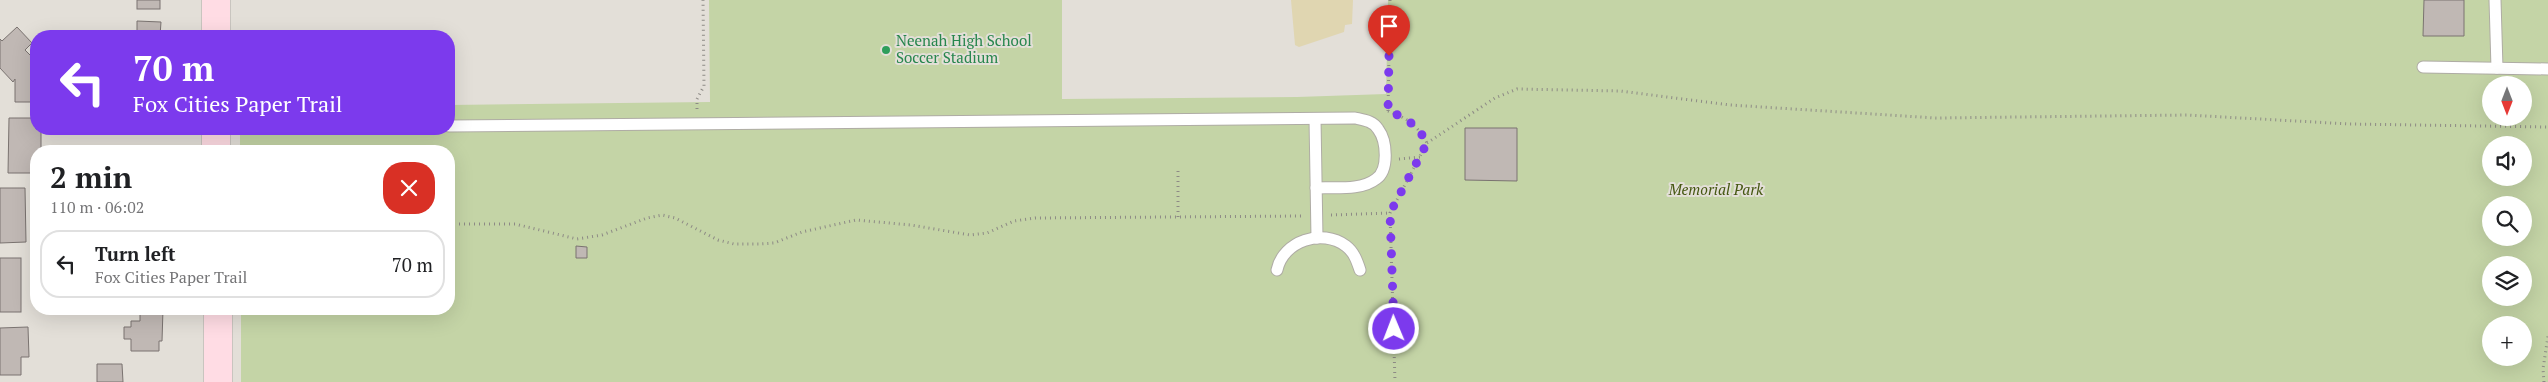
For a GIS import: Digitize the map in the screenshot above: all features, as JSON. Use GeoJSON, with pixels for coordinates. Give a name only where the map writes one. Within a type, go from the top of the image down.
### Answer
{"type":"FeatureCollection","features":[{"type":"Feature","properties":{"kind":"main road"},"geometry":{"type":"LineString","coordinates":[[216,0],[216,30]]}},
{"type":"Feature","properties":{"kind":"main road"},"geometry":{"type":"LineString","coordinates":[[218,315],[218,382]]}},
{"type":"Feature","properties":{"kind":"lane"},"geometry":{"type":"LineString","coordinates":[[2495,0],[2497,68]]}},
{"type":"Feature","properties":{"kind":"lane"},"geometry":{"type":"LineString","coordinates":[[2423,67],[2548,69]]}},
{"type":"Feature","properties":{"kind":"lane"},"geometry":{"type":"LineString","coordinates":[[455,126],[1355,118],[1369,120],[1378,128],[1382,137],[1385,161],[1378,179],[1368,184],[1316,188]]}},
{"type":"Feature","properties":{"kind":"lane"},"geometry":{"type":"LineString","coordinates":[[1315,119],[1316,238]]}},
{"type":"Feature","properties":{"kind":"lane"},"geometry":{"type":"LineString","coordinates":[[1277,270],[1282,256],[1288,249],[1297,243],[1316,238],[1330,240],[1346,246],[1355,256],[1360,270]]}},
{"type":"Feature","properties":{"kind":"path"},"geometry":{"type":"LineString","coordinates":[[696,124],[697,99],[704,86],[703,0]]}},
{"type":"Feature","properties":{"kind":"path"},"geometry":{"type":"LineString","coordinates":[[1390,0],[1388,111],[1408,119],[1417,126],[1427,143]]}},
{"type":"Feature","properties":{"kind":"path"},"geometry":{"type":"LineString","coordinates":[[1395,382],[1390,213],[1427,143],[1494,98],[1517,89],[1620,91],[1730,105],[1936,118],[2187,115],[2350,124],[2548,127]]}},
{"type":"Feature","properties":{"kind":"path"},"geometry":{"type":"LineString","coordinates":[[1385,161],[1421,157]]}},
{"type":"Feature","properties":{"kind":"path"},"geometry":{"type":"LineString","coordinates":[[1178,172],[1178,217]]}},
{"type":"Feature","properties":{"kind":"path"},"geometry":{"type":"LineString","coordinates":[[455,224],[515,224],[577,239],[602,235],[647,218],[662,215],[675,218],[718,240],[734,244],[760,244],[774,243],[802,232],[856,220],[911,225],[970,235],[987,233],[1014,221],[1035,218],[1316,216],[1390,213]]}},
{"type":"Feature","properties":{"kind":"path"},"geometry":{"type":"LineString","coordinates":[[2544,382],[2543,369],[2548,336]]}},
{"type":"Feature","properties":{"kind":"green space","name":"Memorial Park"},"geometry":{"type":"Polygon","coordinates":[[[709,0],[1062,0],[1062,99],[1297,97],[1386,94],[1388,0],[2548,0],[2548,382],[241,382],[241,315],[455,315],[455,145],[240,145],[240,135],[455,135],[455,105],[710,102],[709,0]]]}},
{"type":"Feature","properties":{"kind":"sand"},"geometry":{"type":"Polygon","coordinates":[[[1291,0],[1353,0],[1352,24],[1345,25],[1344,32],[1299,47],[1295,45],[1291,0]]]}},
{"type":"Feature","properties":{"kind":"building"},"geometry":{"type":"Polygon","coordinates":[[[137,0],[160,0],[160,9],[137,9],[137,0]]]}},
{"type":"Feature","properties":{"kind":"building"},"geometry":{"type":"Polygon","coordinates":[[[2424,0],[2464,0],[2464,36],[2423,36],[2424,0]]]}},
{"type":"Feature","properties":{"kind":"building"},"geometry":{"type":"Polygon","coordinates":[[[137,21],[161,22],[160,30],[137,30],[137,21]]]}},
{"type":"Feature","properties":{"kind":"building"},"geometry":{"type":"Polygon","coordinates":[[[17,27],[30,41],[30,45],[25,50],[30,55],[30,102],[15,102],[15,79],[13,82],[0,68],[0,39],[2,41],[17,27]]]}},
{"type":"Feature","properties":{"kind":"building"},"geometry":{"type":"Polygon","coordinates":[[[9,118],[30,118],[30,135],[41,135],[41,145],[30,145],[30,173],[8,173],[9,118]]]}},
{"type":"Feature","properties":{"kind":"building"},"geometry":{"type":"Polygon","coordinates":[[[1465,128],[1517,128],[1517,181],[1465,180],[1465,128]]]}},
{"type":"Feature","properties":{"kind":"building"},"geometry":{"type":"Polygon","coordinates":[[[0,188],[25,188],[26,242],[0,243],[0,188]]]}},
{"type":"Feature","properties":{"kind":"building"},"geometry":{"type":"Polygon","coordinates":[[[576,246],[587,247],[587,258],[576,258],[576,246]]]}},
{"type":"Feature","properties":{"kind":"building"},"geometry":{"type":"Polygon","coordinates":[[[0,258],[21,258],[21,312],[0,312],[0,258]]]}},
{"type":"Feature","properties":{"kind":"building"},"geometry":{"type":"Polygon","coordinates":[[[140,315],[163,315],[162,341],[159,341],[159,351],[131,351],[131,339],[124,339],[124,327],[131,327],[131,321],[140,321],[140,315]]]}},
{"type":"Feature","properties":{"kind":"building"},"geometry":{"type":"Polygon","coordinates":[[[28,327],[29,357],[21,357],[21,375],[0,375],[0,328],[28,327]]]}},
{"type":"Feature","properties":{"kind":"building"},"geometry":{"type":"Polygon","coordinates":[[[97,364],[122,364],[123,382],[97,382],[97,364]]]}},
{"type":"Feature","properties":{"kind":"place","name":"Neenah High School Soccer Stadium"},"geometry":{"type":"Point","coordinates":[886,50]}},
{"type":"Feature","properties":{"kind":"route"},"geometry":{"type":"LineString","coordinates":[[1389,56],[1388,111],[1408,119],[1417,126],[1427,143],[1390,213],[1394,329]]}}]}
